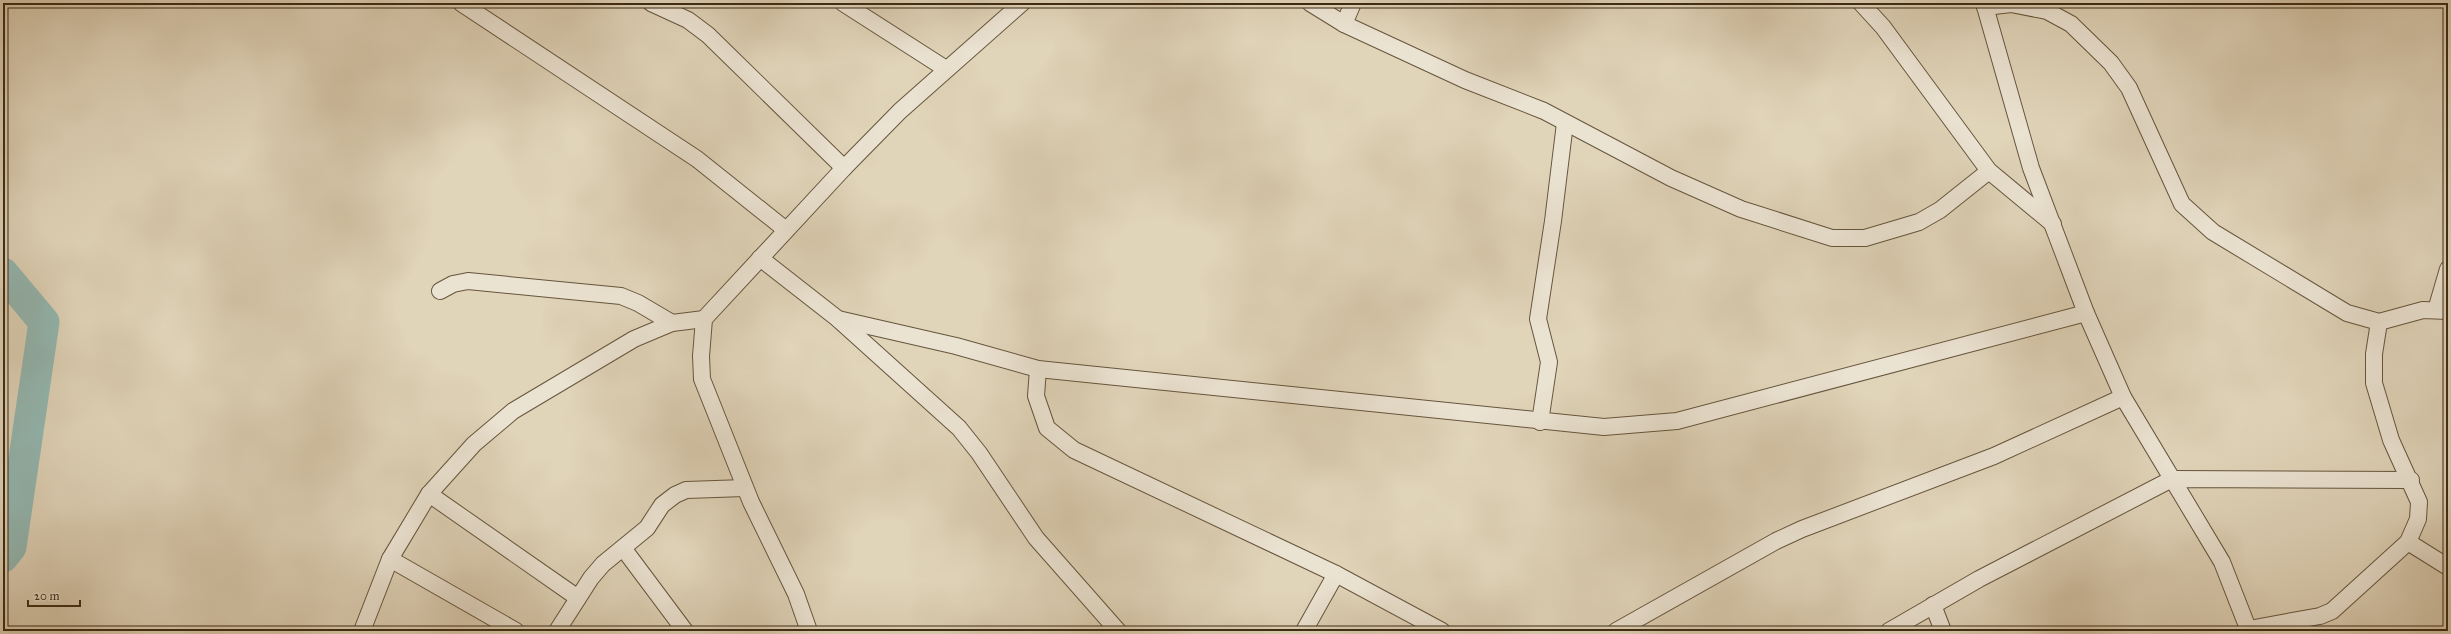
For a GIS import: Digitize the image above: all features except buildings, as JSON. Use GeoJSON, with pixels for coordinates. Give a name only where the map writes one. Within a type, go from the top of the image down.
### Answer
{"type":"FeatureCollection","features":[{"type":"Feature","properties":{"kind":"street"},"geometry":{"type":"LineString","coordinates":[[461,3],[696,159],[786,230]]}},
{"type":"Feature","properties":{"kind":"street"},"geometry":{"type":"LineString","coordinates":[[651,3],[688,20],[708,35],[844,168]]}},
{"type":"Feature","properties":{"kind":"street"},"geometry":{"type":"LineString","coordinates":[[843,3],[946,69]]}},
{"type":"Feature","properties":{"kind":"street"},"geometry":{"type":"LineString","coordinates":[[808,631],[796,594],[745,488],[702,379],[701,356],[704,319],[844,168],[900,111],[1022,3]]}},
{"type":"Feature","properties":{"kind":"street"},"geometry":{"type":"LineString","coordinates":[[1310,3],[1344,24],[1465,80],[1544,111],[1671,178],[1741,209],[1832,238],[1865,238],[1919,222],[1940,210],[1989,171]]}},
{"type":"Feature","properties":{"kind":"street"},"geometry":{"type":"LineString","coordinates":[[1344,24],[1353,3]]}},
{"type":"Feature","properties":{"kind":"street"},"geometry":{"type":"LineString","coordinates":[[1861,3],[1883,27],[1989,171],[2054,224]]}},
{"type":"Feature","properties":{"kind":"street"},"geometry":{"type":"LineString","coordinates":[[2379,322],[2374,354],[2374,383],[2391,440],[2411,480],[2419,502],[2418,519],[2408,542],[2332,611],[2320,616],[2249,630],[2222,562],[2123,397],[2086,313],[2054,224],[2031,168],[1985,5],[2011,4],[2025,6],[2047,11],[2071,24],[2120,74],[2129,88],[2182,204],[2199,222],[2219,236],[2347,313],[2379,322],[2423,310],[2442,310],[2448,269]]}},
{"type":"Feature","properties":{"kind":"street"},"geometry":{"type":"LineString","coordinates":[[1540,422],[1549,362],[1538,319],[1553,221],[1565,123]]}},
{"type":"Feature","properties":{"kind":"street"},"geometry":{"type":"LineString","coordinates":[[760,258],[838,319],[959,428],[978,452],[1036,538],[1118,631]]}},
{"type":"Feature","properties":{"kind":"street"},"geometry":{"type":"LineString","coordinates":[[440,291],[453,284],[468,281],[621,296],[638,303],[672,323]]}},
{"type":"Feature","properties":{"kind":"street"},"geometry":{"type":"LineString","coordinates":[[838,319],[956,346],[1038,369],[1604,428],[1677,421],[2086,313]]}},
{"type":"Feature","properties":{"kind":"street"},"geometry":{"type":"LineString","coordinates":[[362,631],[390,559],[429,494],[474,444],[513,411],[634,339],[672,323],[704,319]]}},
{"type":"Feature","properties":{"kind":"street"},"geometry":{"type":"LineString","coordinates":[[1038,369],[1036,396],[1047,428],[1074,450],[1336,574],[1442,631]]}},
{"type":"Feature","properties":{"kind":"street"},"geometry":{"type":"LineString","coordinates":[[1616,631],[1776,541],[1802,529],[1994,456],[2123,397]]}},
{"type":"Feature","properties":{"kind":"street"},"geometry":{"type":"LineString","coordinates":[[1888,631],[1978,579],[2172,479],[2411,480]]}},
{"type":"Feature","properties":{"kind":"street"},"geometry":{"type":"LineString","coordinates":[[557,631],[578,598],[603,564],[647,528],[662,505],[675,495],[686,490],[745,488]]}},
{"type":"Feature","properties":{"kind":"street"},"geometry":{"type":"LineString","coordinates":[[429,494],[578,598]]}},
{"type":"Feature","properties":{"kind":"street"},"geometry":{"type":"LineString","coordinates":[[2408,542],[2448,567]]}},
{"type":"Feature","properties":{"kind":"street"},"geometry":{"type":"LineString","coordinates":[[624,548],[685,631]]}},
{"type":"Feature","properties":{"kind":"street"},"geometry":{"type":"LineString","coordinates":[[390,559],[516,631]]}},
{"type":"Feature","properties":{"kind":"street"},"geometry":{"type":"LineString","coordinates":[[1304,631],[1336,574]]}},
{"type":"Feature","properties":{"kind":"street"},"geometry":{"type":"LineString","coordinates":[[1933,605],[1943,631]]}},
{"type":"Feature","properties":{"kind":"waterway"},"geometry":{"type":"LineString","coordinates":[[3,273],[44,322],[11,547],[3,557]]}}]}
